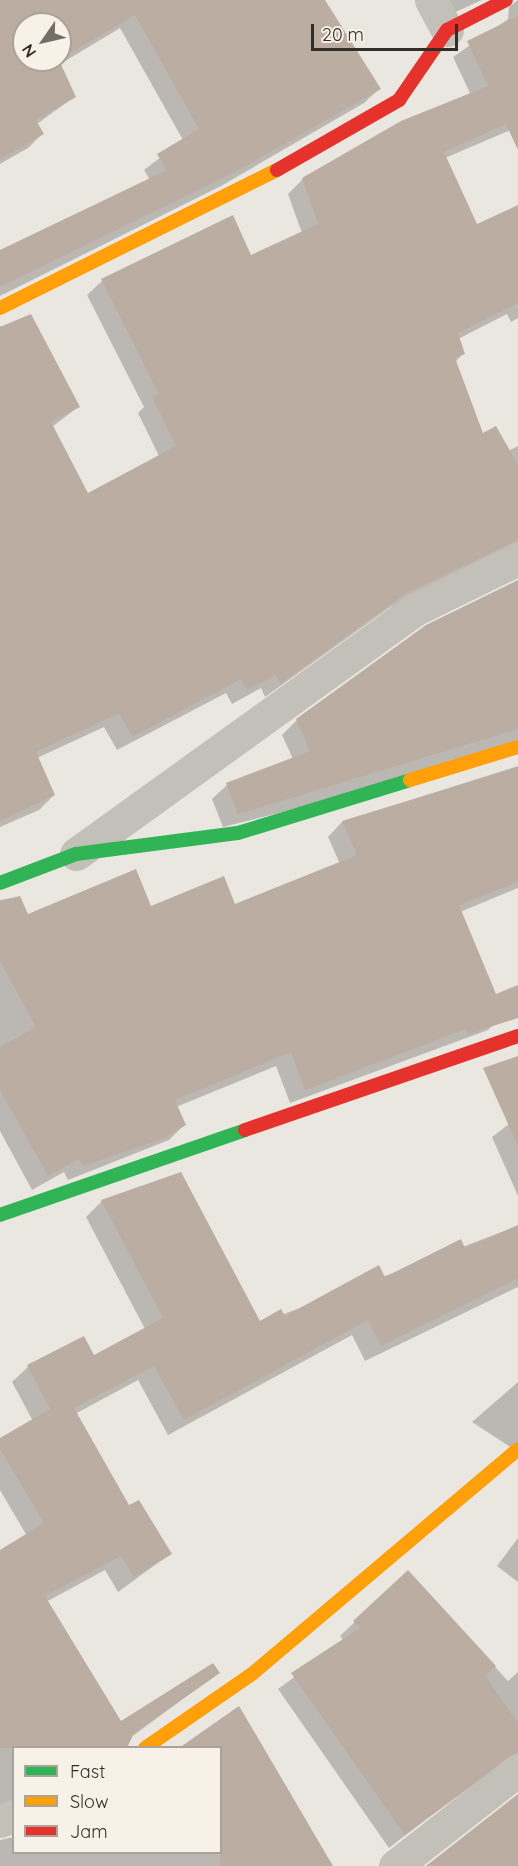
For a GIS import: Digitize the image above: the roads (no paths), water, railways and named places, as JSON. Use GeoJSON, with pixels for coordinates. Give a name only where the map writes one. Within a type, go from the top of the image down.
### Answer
{"type":"FeatureCollection","features":[{"type":"Feature","properties":{"kind":"street"},"geometry":{"type":"LineString","coordinates":[[431,0],[447,30]]}},
{"type":"Feature","properties":{"kind":"street"},"geometry":{"type":"LineString","coordinates":[[0,308],[252,185],[399,100],[447,30],[506,0]]}},
{"type":"Feature","properties":{"kind":"street"},"geometry":{"type":"LineString","coordinates":[[76,854],[416,609],[518,559]]}},
{"type":"Feature","properties":{"kind":"street"},"geometry":{"type":"LineString","coordinates":[[0,883],[76,854],[238,832],[518,747]]}},
{"type":"Feature","properties":{"kind":"street"},"geometry":{"type":"LineString","coordinates":[[0,1215],[518,1036]]}},
{"type":"Feature","properties":{"kind":"street"},"geometry":{"type":"LineString","coordinates":[[148,1746],[252,1674],[518,1449]]}},
{"type":"Feature","properties":{"kind":"street"},"geometry":{"type":"LineString","coordinates":[[395,1866],[518,1770]]}}]}
